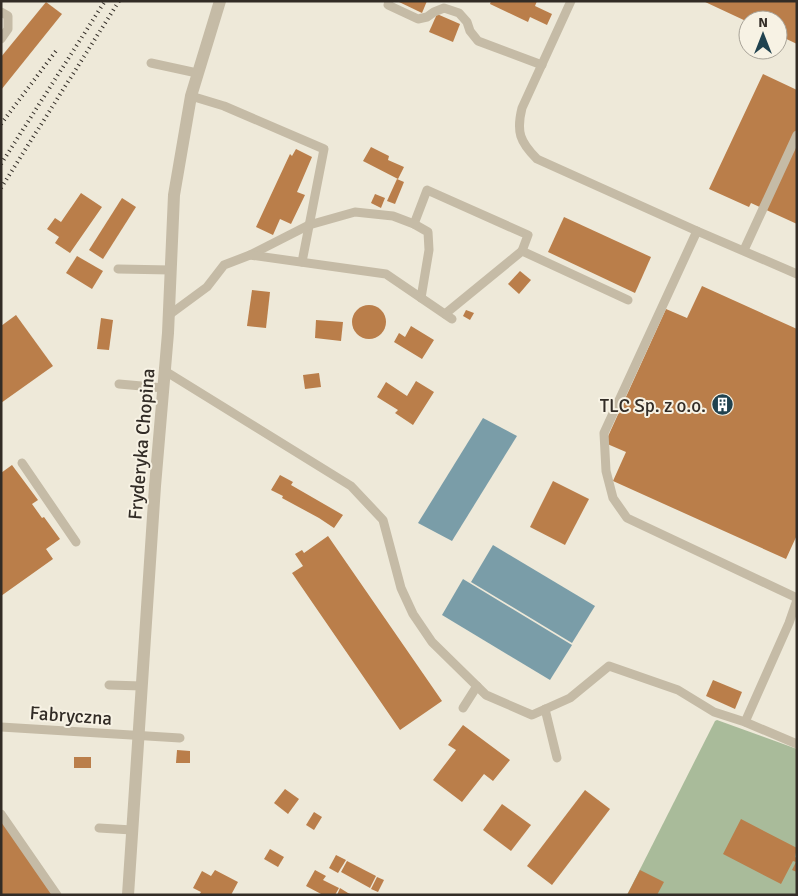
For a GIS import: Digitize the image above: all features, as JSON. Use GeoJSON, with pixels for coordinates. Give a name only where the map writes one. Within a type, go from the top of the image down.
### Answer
{"type":"FeatureCollection","features":[{"type":"Feature","properties":{"kind":"street","name":"Fryderyka Chopina"},"geometry":{"type":"LineString","coordinates":[[128,895],[155,486],[169,315],[174,195],[191,96],[220,1]]}},
{"type":"Feature","properties":{"kind":"lane"},"geometry":{"type":"LineString","coordinates":[[389,1],[388,5],[418,19],[427,17],[444,8],[459,13],[467,22],[478,41],[542,65]]}},
{"type":"Feature","properties":{"kind":"lane"},"geometry":{"type":"LineString","coordinates":[[571,1],[522,108],[518,123],[520,136],[525,147],[537,158],[797,274]]}},
{"type":"Feature","properties":{"kind":"lane"},"geometry":{"type":"LineString","coordinates":[[1,12],[8,16],[8,29],[1,38]]}},
{"type":"Feature","properties":{"kind":"lane"},"geometry":{"type":"LineString","coordinates":[[151,63],[197,73]]}},
{"type":"Feature","properties":{"kind":"lane"},"geometry":{"type":"LineString","coordinates":[[191,96],[224,106],[324,149],[302,262]]}},
{"type":"Feature","properties":{"kind":"lane"},"geometry":{"type":"LineString","coordinates":[[744,250],[797,135]]}},
{"type":"Feature","properties":{"kind":"lane"},"geometry":{"type":"LineString","coordinates":[[250,255],[386,274],[448,317],[522,251],[528,235],[427,190],[414,224]]}},
{"type":"Feature","properties":{"kind":"lane"},"geometry":{"type":"LineString","coordinates":[[169,315],[207,287],[224,265],[250,255],[309,225],[355,212],[393,216],[428,232],[429,250],[421,298]]}},
{"type":"Feature","properties":{"kind":"lane"},"geometry":{"type":"LineString","coordinates":[[697,231],[604,433],[606,471],[613,498],[628,518],[797,599],[790,623],[745,722]]}},
{"type":"Feature","properties":{"kind":"lane"},"geometry":{"type":"LineString","coordinates":[[522,251],[628,300]]}},
{"type":"Feature","properties":{"kind":"lane"},"geometry":{"type":"LineString","coordinates":[[118,268],[171,270]]}},
{"type":"Feature","properties":{"kind":"lane"},"geometry":{"type":"LineString","coordinates":[[165,371],[351,486],[383,520],[401,588],[413,614],[432,642],[486,695],[532,715],[570,698],[609,666],[678,690],[714,712],[745,722],[797,744]]}},
{"type":"Feature","properties":{"kind":"lane"},"geometry":{"type":"LineString","coordinates":[[119,384],[164,388]]}},
{"type":"Feature","properties":{"kind":"lane"},"geometry":{"type":"LineString","coordinates":[[22,463],[76,542]]}},
{"type":"Feature","properties":{"kind":"lane"},"geometry":{"type":"LineString","coordinates":[[109,685],[142,686]]}},
{"type":"Feature","properties":{"kind":"lane"},"geometry":{"type":"LineString","coordinates":[[463,708],[477,686]]}},
{"type":"Feature","properties":{"kind":"lane"},"geometry":{"type":"LineString","coordinates":[[545,709],[557,758]]}},
{"type":"Feature","properties":{"kind":"lane","name":"Fabryczna"},"geometry":{"type":"LineString","coordinates":[[1,727],[180,738]]}},
{"type":"Feature","properties":{"kind":"lane"},"geometry":{"type":"LineString","coordinates":[[1,814],[57,895]]}},
{"type":"Feature","properties":{"kind":"lane"},"geometry":{"type":"LineString","coordinates":[[99,828],[132,830]]}},
{"type":"Feature","properties":{"kind":"green space"},"geometry":{"type":"Polygon","coordinates":[[[717,720],[797,749],[797,895],[627,895],[715,721],[717,720]]]}},
{"type":"Feature","properties":{"kind":"water"},"geometry":{"type":"Polygon","coordinates":[[[483,418],[517,436],[452,541],[418,523],[483,418]]]}},
{"type":"Feature","properties":{"kind":"water"},"geometry":{"type":"Polygon","coordinates":[[[493,545],[595,606],[572,643],[471,582],[493,545]]]}},
{"type":"Feature","properties":{"kind":"water"},"geometry":{"type":"Polygon","coordinates":[[[463,579],[572,645],[550,680],[442,615],[463,579]]]}},
{"type":"Feature","properties":{"kind":"building"},"geometry":{"type":"Polygon","coordinates":[[[397,1],[427,1],[422,13],[397,1]]]}},
{"type":"Feature","properties":{"kind":"building"},"geometry":{"type":"Polygon","coordinates":[[[491,1],[537,1],[535,6],[552,14],[547,25],[530,17],[528,22],[490,4],[491,1]]]}},
{"type":"Feature","properties":{"kind":"building"},"geometry":{"type":"Polygon","coordinates":[[[703,1],[797,1],[797,44],[788,40],[788,10],[738,10],[738,17],[703,1]]]}},
{"type":"Feature","properties":{"kind":"building"},"geometry":{"type":"Polygon","coordinates":[[[46,2],[62,14],[1,90],[1,57],[46,2]]]}},
{"type":"Feature","properties":{"kind":"building"},"geometry":{"type":"Polygon","coordinates":[[[437,14],[460,24],[453,42],[429,32],[437,14]]]}},
{"type":"Feature","properties":{"kind":"building"},"geometry":{"type":"Polygon","coordinates":[[[763,74],[797,90],[797,224],[751,203],[749,207],[709,189],[763,74]]]}},
{"type":"Feature","properties":{"kind":"building"},"geometry":{"type":"Polygon","coordinates":[[[371,147],[389,156],[388,160],[404,167],[398,179],[363,161],[371,147]]]}},
{"type":"Feature","properties":{"kind":"building"},"geometry":{"type":"Polygon","coordinates":[[[296,149],[312,157],[297,192],[305,195],[291,224],[280,219],[273,235],[256,227],[290,154],[292,156],[296,149]]]}},
{"type":"Feature","properties":{"kind":"building"},"geometry":{"type":"Polygon","coordinates":[[[397,179],[404,182],[395,204],[387,201],[397,179]]]}},
{"type":"Feature","properties":{"kind":"building"},"geometry":{"type":"Polygon","coordinates":[[[81,193],[102,207],[70,253],[55,243],[59,237],[47,229],[55,218],[61,222],[81,193]]]}},
{"type":"Feature","properties":{"kind":"building"},"geometry":{"type":"Polygon","coordinates":[[[375,194],[385,198],[381,208],[371,203],[375,194]]]}},
{"type":"Feature","properties":{"kind":"building"},"geometry":{"type":"Polygon","coordinates":[[[122,198],[136,207],[103,259],[89,250],[122,198]]]}},
{"type":"Feature","properties":{"kind":"building"},"geometry":{"type":"Polygon","coordinates":[[[564,217],[651,257],[635,293],[548,252],[564,217]]]}},
{"type":"Feature","properties":{"kind":"building"},"geometry":{"type":"Polygon","coordinates":[[[77,256],[103,271],[92,289],[66,273],[77,256]]]}},
{"type":"Feature","properties":{"kind":"building"},"geometry":{"type":"Polygon","coordinates":[[[520,271],[531,280],[519,294],[508,284],[520,271]]]}},
{"type":"Feature","properties":{"kind":"building","name":"TLC Sp. z o.o."},"geometry":{"type":"Polygon","coordinates":[[[702,286],[797,329],[797,535],[786,559],[613,481],[626,452],[605,443],[666,309],[687,318],[702,286]]]}},
{"type":"Feature","properties":{"kind":"building"},"geometry":{"type":"Polygon","coordinates":[[[252,290],[270,292],[266,328],[247,326],[252,290]]]}},
{"type":"Feature","properties":{"kind":"building"},"geometry":{"type":"Polygon","coordinates":[[[369,305],[381,310],[386,322],[381,334],[369,339],[357,334],[352,322],[357,310],[369,305]]]}},
{"type":"Feature","properties":{"kind":"building"},"geometry":{"type":"Polygon","coordinates":[[[466,310],[474,313],[470,320],[463,316],[466,310]]]}},
{"type":"Feature","properties":{"kind":"building"},"geometry":{"type":"Polygon","coordinates":[[[16,315],[53,366],[1,403],[1,326],[16,315]]]}},
{"type":"Feature","properties":{"kind":"building"},"geometry":{"type":"Polygon","coordinates":[[[101,318],[113,320],[109,350],[97,349],[101,318]]]}},
{"type":"Feature","properties":{"kind":"building"},"geometry":{"type":"Polygon","coordinates":[[[316,320],[343,322],[341,341],[315,338],[316,320]]]}},
{"type":"Feature","properties":{"kind":"building"},"geometry":{"type":"Polygon","coordinates":[[[411,326],[434,340],[422,359],[394,342],[399,333],[405,337],[411,326]]]}},
{"type":"Feature","properties":{"kind":"building"},"geometry":{"type":"Polygon","coordinates":[[[319,373],[321,387],[305,389],[303,375],[319,373]]]}},
{"type":"Feature","properties":{"kind":"building"},"geometry":{"type":"Polygon","coordinates":[[[416,381],[434,392],[413,425],[395,413],[398,410],[377,397],[386,382],[407,396],[416,381]]]}},
{"type":"Feature","properties":{"kind":"building"},"geometry":{"type":"Polygon","coordinates":[[[12,465],[38,500],[32,504],[60,539],[46,549],[53,559],[1,596],[1,473],[12,465]]]}},
{"type":"Feature","properties":{"kind":"building"},"geometry":{"type":"Polygon","coordinates":[[[280,475],[293,482],[291,485],[343,515],[334,528],[271,490],[280,475]]]}},
{"type":"Feature","properties":{"kind":"building"},"geometry":{"type":"Polygon","coordinates":[[[553,481],[589,499],[565,545],[530,527],[553,481]]]}},
{"type":"Feature","properties":{"kind":"building"},"geometry":{"type":"Polygon","coordinates":[[[328,536],[442,701],[400,730],[292,573],[303,566],[295,554],[302,550],[304,553],[328,536]]]}},
{"type":"Feature","properties":{"kind":"building"},"geometry":{"type":"Polygon","coordinates":[[[713,680],[742,692],[735,709],[706,696],[713,680]]]}},
{"type":"Feature","properties":{"kind":"building"},"geometry":{"type":"Polygon","coordinates":[[[463,725],[510,760],[493,781],[484,774],[462,802],[433,780],[456,750],[448,745],[463,725]]]}},
{"type":"Feature","properties":{"kind":"building"},"geometry":{"type":"Polygon","coordinates":[[[177,750],[190,751],[190,763],[176,763],[177,750]]]}},
{"type":"Feature","properties":{"kind":"building"},"geometry":{"type":"Polygon","coordinates":[[[74,757],[91,757],[91,768],[74,768],[74,757]]]}},
{"type":"Feature","properties":{"kind":"building"},"geometry":{"type":"Polygon","coordinates":[[[285,789],[299,799],[288,814],[274,803],[285,789]]]}},
{"type":"Feature","properties":{"kind":"building"},"geometry":{"type":"Polygon","coordinates":[[[585,790],[610,809],[552,885],[527,866],[585,790]]]}},
{"type":"Feature","properties":{"kind":"building"},"geometry":{"type":"Polygon","coordinates":[[[502,804],[531,825],[511,851],[483,830],[502,804]]]}},
{"type":"Feature","properties":{"kind":"building"},"geometry":{"type":"Polygon","coordinates":[[[314,812],[322,817],[314,830],[306,825],[314,812]]]}},
{"type":"Feature","properties":{"kind":"building"},"geometry":{"type":"Polygon","coordinates":[[[1,817],[56,895],[1,895],[1,817]]]}},
{"type":"Feature","properties":{"kind":"building"},"geometry":{"type":"Polygon","coordinates":[[[741,819],[797,848],[795,857],[797,858],[797,872],[792,870],[796,862],[793,861],[781,884],[723,854],[741,819]]]}},
{"type":"Feature","properties":{"kind":"building"},"geometry":{"type":"Polygon","coordinates":[[[270,849],[284,857],[278,867],[264,859],[270,849]]]}},
{"type":"Feature","properties":{"kind":"building"},"geometry":{"type":"Polygon","coordinates":[[[336,855],[346,860],[338,873],[329,868],[336,855]]]}},
{"type":"Feature","properties":{"kind":"building"},"geometry":{"type":"Polygon","coordinates":[[[347,861],[376,876],[370,888],[341,872],[347,861]]]}},
{"type":"Feature","properties":{"kind":"building"},"geometry":{"type":"Polygon","coordinates":[[[215,870],[238,882],[231,895],[199,895],[201,892],[193,888],[202,871],[211,876],[215,870]]]}},
{"type":"Feature","properties":{"kind":"building"},"geometry":{"type":"Polygon","coordinates":[[[315,870],[326,876],[323,880],[339,888],[335,895],[323,895],[306,886],[315,870]]]}},
{"type":"Feature","properties":{"kind":"building"},"geometry":{"type":"Polygon","coordinates":[[[640,870],[664,882],[657,895],[627,895],[640,870]]]}},
{"type":"Feature","properties":{"kind":"building"},"geometry":{"type":"Polygon","coordinates":[[[377,877],[384,880],[378,892],[371,889],[377,877]]]}},
{"type":"Feature","properties":{"kind":"building"},"geometry":{"type":"Polygon","coordinates":[[[340,888],[348,893],[353,895],[337,895],[340,888]]]}},
{"type":"Feature","properties":{"kind":"railway"},"geometry":{"type":"LineString","coordinates":[[1,164],[105,1]]}},
{"type":"Feature","properties":{"kind":"railway"},"geometry":{"type":"LineString","coordinates":[[1,188],[119,1]]}},
{"type":"Feature","properties":{"kind":"railway"},"geometry":{"type":"LineString","coordinates":[[1,124],[56,51]]}},
{"type":"Feature","properties":{"kind":"place","name":"TLC Sp. z o.o."},"geometry":{"type":"Point","coordinates":[722,405]}}]}
